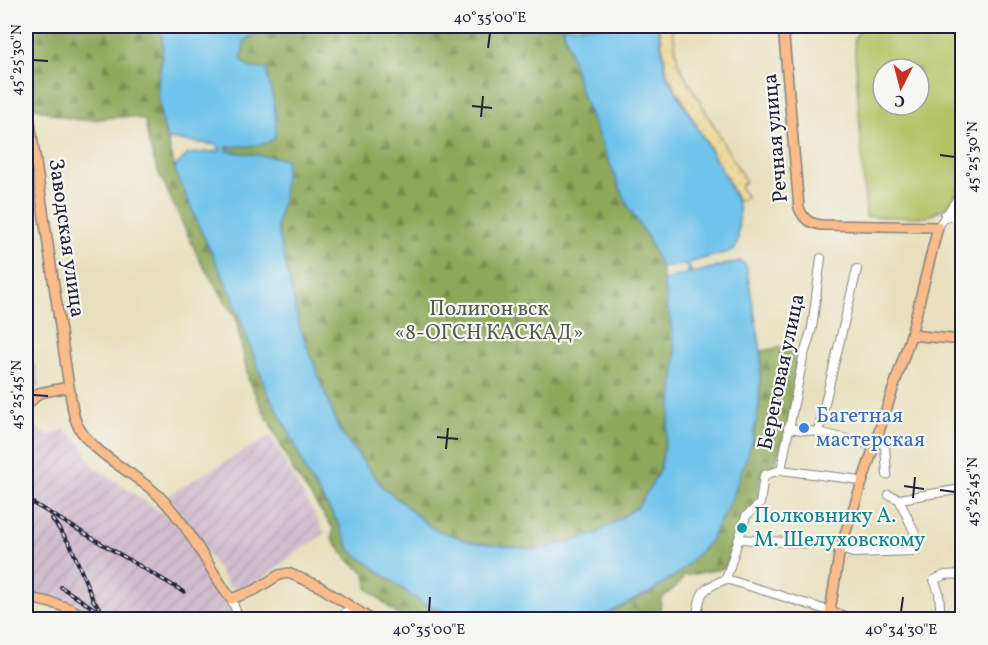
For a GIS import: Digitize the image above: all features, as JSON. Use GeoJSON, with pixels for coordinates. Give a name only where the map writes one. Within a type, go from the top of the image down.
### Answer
{"type":"FeatureCollection","features":[{"type":"Feature","properties":{"kind":"main road","name":"Речная улица"},"geometry":{"type":"LineString","coordinates":[[783,26],[799,208],[803,218],[821,225],[938,227]]}},
{"type":"Feature","properties":{"kind":"main road","name":"Заводская улица"},"geometry":{"type":"LineString","coordinates":[[26,95],[75,420],[84,434],[102,452],[159,496],[181,524],[231,599]]}},
{"type":"Feature","properties":{"kind":"main road"},"geometry":{"type":"LineString","coordinates":[[854,620],[830,612],[840,549],[911,335],[938,227]]}},
{"type":"Feature","properties":{"kind":"main road"},"geometry":{"type":"LineString","coordinates":[[911,335],[963,340]]}},
{"type":"Feature","properties":{"kind":"main road"},"geometry":{"type":"LineString","coordinates":[[26,406],[39,393],[69,387]]}},
{"type":"Feature","properties":{"kind":"main road"},"geometry":{"type":"LineString","coordinates":[[231,599],[255,590],[279,575],[288,573],[317,585],[372,620]]}},
{"type":"Feature","properties":{"kind":"main road"},"geometry":{"type":"LineString","coordinates":[[26,598],[58,604],[79,612],[90,620]]}},
{"type":"Feature","properties":{"kind":"street"},"geometry":{"type":"LineString","coordinates":[[938,227],[963,192]]}},
{"type":"Feature","properties":{"kind":"street"},"geometry":{"type":"LineString","coordinates":[[945,215],[963,219]]}},
{"type":"Feature","properties":{"kind":"street","name":"Береговая улица"},"geometry":{"type":"LineString","coordinates":[[726,579],[746,516],[760,504],[764,475],[781,470],[788,428],[812,328],[821,258]]}},
{"type":"Feature","properties":{"kind":"street"},"geometry":{"type":"LineString","coordinates":[[818,432],[857,269]]}},
{"type":"Feature","properties":{"kind":"street"},"geometry":{"type":"LineString","coordinates":[[788,428],[885,445],[887,475]]}},
{"type":"Feature","properties":{"kind":"street"},"geometry":{"type":"LineString","coordinates":[[781,470],[861,482]]}},
{"type":"Feature","properties":{"kind":"street"},"geometry":{"type":"LineString","coordinates":[[889,495],[899,499],[963,489]]}},
{"type":"Feature","properties":{"kind":"street"},"geometry":{"type":"LineString","coordinates":[[899,499],[918,540]]}},
{"type":"Feature","properties":{"kind":"street"},"geometry":{"type":"LineString","coordinates":[[740,539],[831,545],[854,553],[916,551]]}},
{"type":"Feature","properties":{"kind":"street"},"geometry":{"type":"LineString","coordinates":[[941,619],[939,594],[934,580],[945,575],[963,574]]}},
{"type":"Feature","properties":{"kind":"street"},"geometry":{"type":"LineString","coordinates":[[696,620],[700,595],[709,586],[726,579],[830,612]]}},
{"type":"Feature","properties":{"kind":"street"},"geometry":{"type":"LineString","coordinates":[[231,599],[240,620]]}},
{"type":"Feature","properties":{"kind":"street"},"geometry":{"type":"LineString","coordinates":[[340,620],[351,606]]}},
{"type":"Feature","properties":{"kind":"shaded area"},"geometry":{"type":"Polygon","coordinates":[[[26,364],[36,364],[40,385],[26,400],[26,364]]]}},
{"type":"Feature","properties":{"kind":"shaded area"},"geometry":{"type":"Polygon","coordinates":[[[26,421],[48,436],[66,429],[80,443],[94,467],[167,516],[178,526],[236,619],[101,619],[86,609],[50,598],[26,594],[26,421]]]}},
{"type":"Feature","properties":{"kind":"shaded area"},"geometry":{"type":"Polygon","coordinates":[[[270,436],[325,533],[248,588],[230,587],[168,495],[270,436]]]}},
{"type":"Feature","properties":{"kind":"green space"},"geometry":{"type":"Polygon","coordinates":[[[26,26],[161,26],[163,48],[158,86],[161,116],[176,172],[232,295],[267,392],[290,433],[307,474],[337,521],[350,549],[422,603],[454,615],[504,619],[403,619],[367,588],[365,573],[348,560],[332,538],[333,528],[294,472],[249,382],[236,318],[200,261],[158,171],[149,145],[145,120],[122,117],[74,119],[31,106],[26,66],[26,26]]]}},
{"type":"Feature","properties":{"kind":"green space","name":"Полигон вск «8-ОГСН КАСКАД»"},"geometry":{"type":"Polygon","coordinates":[[[261,26],[563,26],[565,38],[626,203],[648,238],[661,267],[676,356],[672,405],[660,470],[638,507],[594,535],[538,550],[470,542],[432,528],[382,486],[339,430],[299,325],[277,226],[283,197],[227,151],[226,147],[261,144],[249,68],[241,60],[244,41],[261,31],[261,26]]]}},
{"type":"Feature","properties":{"kind":"green space"},"geometry":{"type":"Polygon","coordinates":[[[862,26],[962,26],[962,183],[948,206],[927,217],[866,217],[854,39],[862,26]]]}},
{"type":"Feature","properties":{"kind":"green space"},"geometry":{"type":"Polygon","coordinates":[[[786,346],[798,371],[785,433],[775,462],[761,473],[757,502],[742,528],[725,568],[683,576],[680,583],[661,599],[659,619],[589,620],[605,615],[650,592],[679,573],[752,442],[759,406],[761,351],[786,346]]]}},
{"type":"Feature","properties":{"kind":"sand"},"geometry":{"type":"Polygon","coordinates":[[[659,26],[672,26],[678,63],[746,182],[740,186],[747,198],[738,202],[667,73],[659,26]]]}},
{"type":"Feature","properties":{"kind":"water"},"geometry":{"type":"Polygon","coordinates":[[[161,26],[261,26],[261,31],[244,41],[241,60],[250,68],[266,69],[274,105],[275,134],[273,139],[263,144],[226,147],[227,151],[286,159],[283,197],[277,226],[299,325],[339,430],[382,486],[432,528],[470,542],[538,550],[594,535],[638,507],[660,470],[672,404],[676,356],[663,280],[689,273],[685,265],[661,267],[648,238],[626,203],[581,93],[563,26],[658,26],[666,74],[726,177],[739,208],[738,240],[735,250],[688,263],[692,273],[740,261],[746,265],[761,351],[759,406],[752,442],[733,495],[710,541],[679,573],[650,592],[605,615],[589,620],[504,620],[454,615],[422,603],[350,550],[337,521],[307,474],[290,433],[267,392],[232,295],[176,172],[175,167],[188,154],[220,151],[218,145],[167,139],[161,116],[158,86],[163,48],[161,26]]]}},
{"type":"Feature","properties":{"kind":"railway"},"geometry":{"type":"LineString","coordinates":[[29,501],[184,592]]}},
{"type":"Feature","properties":{"kind":"railway"},"geometry":{"type":"LineString","coordinates":[[52,519],[71,546],[93,600],[109,620]]}},
{"type":"Feature","properties":{"kind":"railway"},"geometry":{"type":"LineString","coordinates":[[61,587],[96,610]]}},
{"type":"Feature","properties":{"kind":"place","name":"Багетная мастерская"},"geometry":{"type":"Point","coordinates":[804,428]}},
{"type":"Feature","properties":{"kind":"place","name":"Полковнику А. М. Шелуховскому"},"geometry":{"type":"Point","coordinates":[742,528]}}]}
